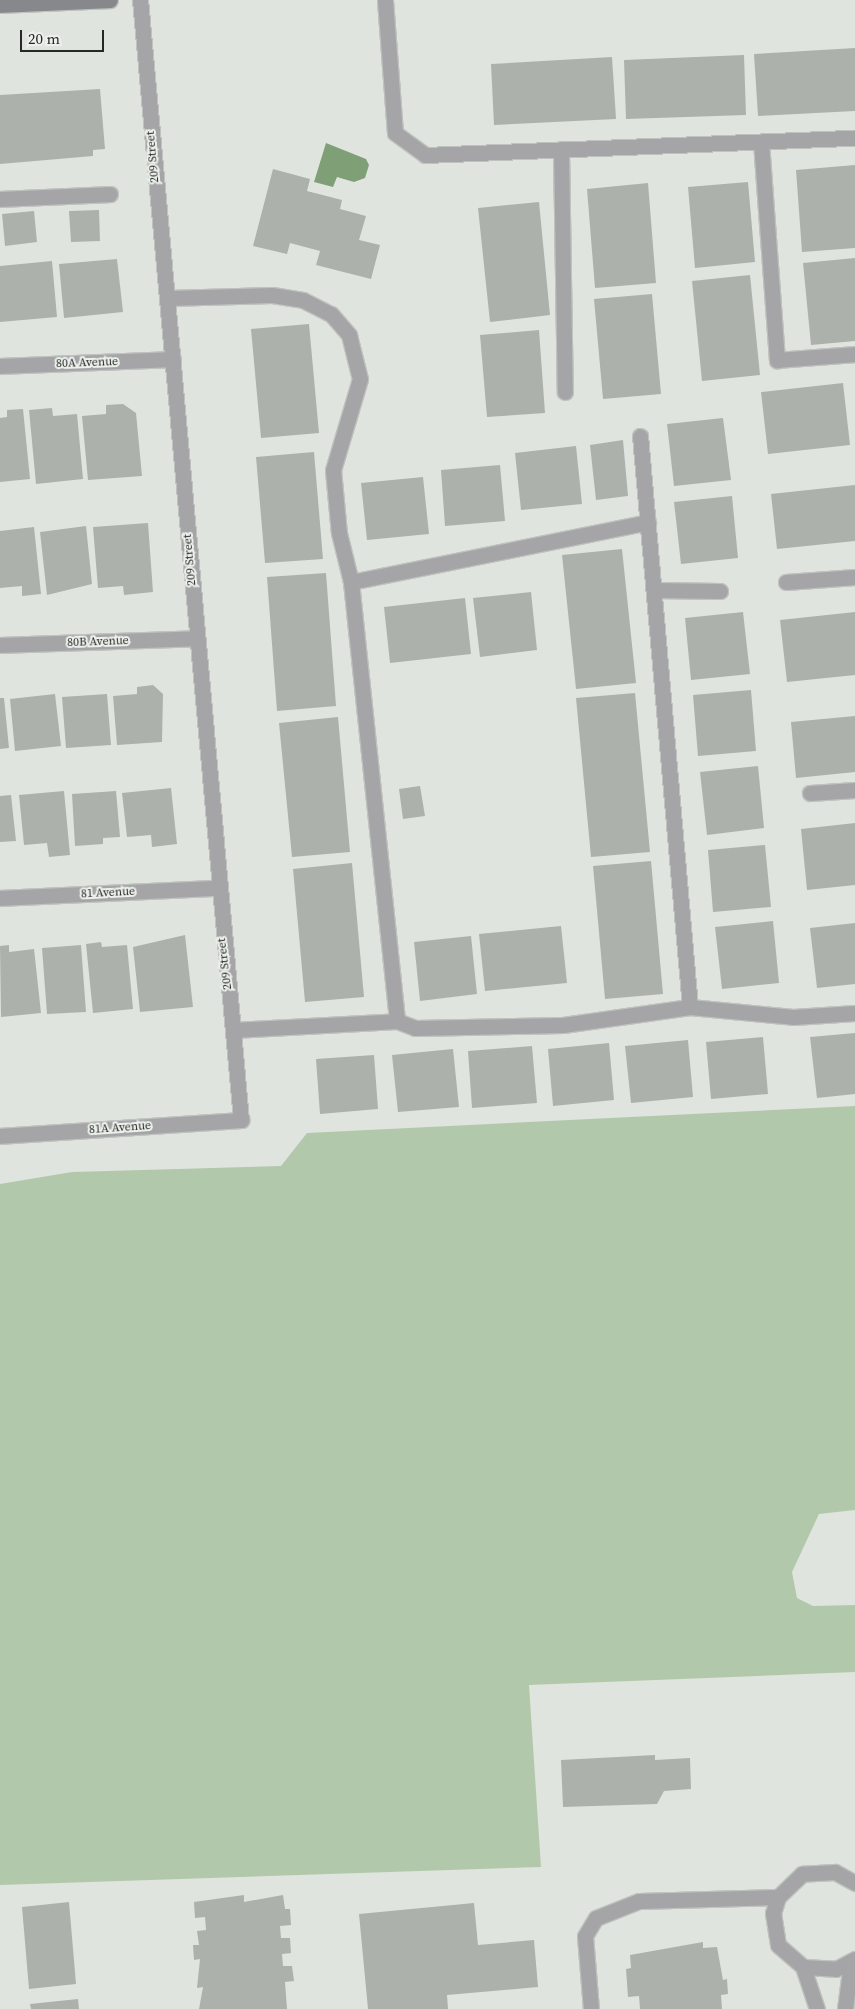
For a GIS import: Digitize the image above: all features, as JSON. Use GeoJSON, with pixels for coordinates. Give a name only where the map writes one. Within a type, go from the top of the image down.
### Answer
{"type":"FeatureCollection","features":[{"type":"Feature","properties":{"kind":"main road"},"geometry":{"type":"LineString","coordinates":[[0,5],[110,0]]}},
{"type":"Feature","properties":{"kind":"street","name":"209 Street"},"geometry":{"type":"LineString","coordinates":[[140,0],[168,298],[216,888],[233,1030],[241,1120]]}},
{"type":"Feature","properties":{"kind":"street"},"geometry":{"type":"LineString","coordinates":[[385,0],[395,133],[410,148],[425,155],[855,138]]}},
{"type":"Feature","properties":{"kind":"street"},"geometry":{"type":"LineString","coordinates":[[761,142],[777,360],[855,354]]}},
{"type":"Feature","properties":{"kind":"street"},"geometry":{"type":"LineString","coordinates":[[562,149],[565,392]]}},
{"type":"Feature","properties":{"kind":"street"},"geometry":{"type":"LineString","coordinates":[[0,199],[110,194]]}},
{"type":"Feature","properties":{"kind":"street"},"geometry":{"type":"LineString","coordinates":[[168,298],[272,295],[303,300],[331,314],[349,335],[360,379],[333,470],[339,533],[351,582],[397,1021]]}},
{"type":"Feature","properties":{"kind":"street","name":"80A Avenue"},"geometry":{"type":"LineString","coordinates":[[0,366],[173,359]]}},
{"type":"Feature","properties":{"kind":"street"},"geometry":{"type":"LineString","coordinates":[[640,436],[690,1007]]}},
{"type":"Feature","properties":{"kind":"street"},"geometry":{"type":"LineString","coordinates":[[351,582],[648,522]]}},
{"type":"Feature","properties":{"kind":"street"},"geometry":{"type":"LineString","coordinates":[[786,582],[855,577]]}},
{"type":"Feature","properties":{"kind":"street"},"geometry":{"type":"LineString","coordinates":[[654,590],[720,591]]}},
{"type":"Feature","properties":{"kind":"street","name":"80B Avenue"},"geometry":{"type":"LineString","coordinates":[[0,645],[196,638]]}},
{"type":"Feature","properties":{"kind":"street"},"geometry":{"type":"LineString","coordinates":[[810,793],[855,790]]}},
{"type":"Feature","properties":{"kind":"street","name":"81 Avenue"},"geometry":{"type":"LineString","coordinates":[[0,898],[216,888]]}},
{"type":"Feature","properties":{"kind":"street"},"geometry":{"type":"LineString","coordinates":[[233,1030],[397,1021],[415,1028],[563,1025],[690,1007],[793,1017],[855,1013]]}},
{"type":"Feature","properties":{"kind":"street","name":"81A Avenue"},"geometry":{"type":"LineString","coordinates":[[0,1136],[241,1120]]}},
{"type":"Feature","properties":{"kind":"street"},"geometry":{"type":"LineString","coordinates":[[845,2009],[853,1961],[819,1971],[803,1967],[778,1945],[773,1913],[778,1897],[788,1884],[818,1870],[835,1872],[855,1882]]}},
{"type":"Feature","properties":{"kind":"street"},"geometry":{"type":"LineString","coordinates":[[591,2009],[585,1936],[596,1918],[639,1901],[778,1897]]}},
{"type":"Feature","properties":{"kind":"street"},"geometry":{"type":"LineString","coordinates":[[803,1967],[818,2009]]}},
{"type":"Feature","properties":{"kind":"shaded area"},"geometry":{"type":"Polygon","coordinates":[[[326,143],[366,159],[369,165],[365,178],[354,182],[337,177],[333,187],[314,182],[326,143]]]}},
{"type":"Feature","properties":{"kind":"shaded area"},"geometry":{"type":"Polygon","coordinates":[[[855,1106],[855,1510],[819,1514],[792,1572],[797,1598],[813,1606],[855,1605],[855,1672],[529,1685],[541,1867],[0,1885],[0,1184],[72,1172],[281,1166],[307,1133],[855,1106]]]}},
{"type":"Feature","properties":{"kind":"building"},"geometry":{"type":"Polygon","coordinates":[[[855,48],[855,111],[758,116],[754,54],[855,48]]]}},
{"type":"Feature","properties":{"kind":"building"},"geometry":{"type":"Polygon","coordinates":[[[744,55],[746,115],[626,119],[624,60],[744,55]]]}},
{"type":"Feature","properties":{"kind":"building"},"geometry":{"type":"Polygon","coordinates":[[[612,57],[616,119],[494,125],[491,64],[612,57]]]}},
{"type":"Feature","properties":{"kind":"building"},"geometry":{"type":"Polygon","coordinates":[[[100,89],[105,149],[93,150],[93,156],[0,164],[0,95],[100,89]]]}},
{"type":"Feature","properties":{"kind":"building"},"geometry":{"type":"Polygon","coordinates":[[[855,165],[855,248],[802,252],[796,170],[855,165]]]}},
{"type":"Feature","properties":{"kind":"building"},"geometry":{"type":"Polygon","coordinates":[[[273,169],[310,179],[307,191],[342,200],[340,209],[366,216],[359,240],[380,245],[371,279],[316,265],[320,251],[290,243],[287,254],[253,246],[273,169]]]}},
{"type":"Feature","properties":{"kind":"building"},"geometry":{"type":"Polygon","coordinates":[[[748,182],[755,262],[695,268],[688,187],[748,182]]]}},
{"type":"Feature","properties":{"kind":"building"},"geometry":{"type":"Polygon","coordinates":[[[648,183],[656,283],[595,288],[587,189],[648,183]]]}},
{"type":"Feature","properties":{"kind":"building"},"geometry":{"type":"Polygon","coordinates":[[[539,202],[550,315],[490,322],[478,208],[539,202]]]}},
{"type":"Feature","properties":{"kind":"building"},"geometry":{"type":"Polygon","coordinates":[[[99,210],[100,241],[71,242],[69,211],[99,210]]]}},
{"type":"Feature","properties":{"kind":"building"},"geometry":{"type":"Polygon","coordinates":[[[34,211],[37,242],[5,246],[2,214],[34,211]]]}},
{"type":"Feature","properties":{"kind":"building"},"geometry":{"type":"Polygon","coordinates":[[[855,258],[855,341],[811,345],[803,263],[855,258]]]}},
{"type":"Feature","properties":{"kind":"building"},"geometry":{"type":"Polygon","coordinates":[[[117,259],[123,312],[64,318],[59,264],[117,259]]]}},
{"type":"Feature","properties":{"kind":"building"},"geometry":{"type":"Polygon","coordinates":[[[52,261],[57,317],[0,322],[0,266],[52,261]]]}},
{"type":"Feature","properties":{"kind":"building"},"geometry":{"type":"Polygon","coordinates":[[[750,275],[760,375],[702,381],[692,281],[750,275]]]}},
{"type":"Feature","properties":{"kind":"building"},"geometry":{"type":"Polygon","coordinates":[[[652,294],[661,394],[603,399],[594,299],[652,294]]]}},
{"type":"Feature","properties":{"kind":"building"},"geometry":{"type":"Polygon","coordinates":[[[309,324],[319,433],[261,438],[251,329],[309,324]]]}},
{"type":"Feature","properties":{"kind":"building"},"geometry":{"type":"Polygon","coordinates":[[[539,330],[545,413],[487,417],[480,335],[539,330]]]}},
{"type":"Feature","properties":{"kind":"building"},"geometry":{"type":"Polygon","coordinates":[[[843,383],[850,445],[768,454],[761,392],[843,383]]]}},
{"type":"Feature","properties":{"kind":"building"},"geometry":{"type":"Polygon","coordinates":[[[123,404],[136,413],[142,476],[88,480],[82,416],[106,414],[106,405],[123,404]]]}},
{"type":"Feature","properties":{"kind":"building"},"geometry":{"type":"Polygon","coordinates":[[[52,408],[53,416],[77,414],[83,479],[36,484],[29,410],[52,408]]]}},
{"type":"Feature","properties":{"kind":"building"},"geometry":{"type":"Polygon","coordinates":[[[23,409],[30,479],[0,482],[0,418],[7,417],[7,410],[23,409]]]}},
{"type":"Feature","properties":{"kind":"building"},"geometry":{"type":"Polygon","coordinates":[[[723,418],[731,480],[674,486],[667,424],[723,418]]]}},
{"type":"Feature","properties":{"kind":"building"},"geometry":{"type":"Polygon","coordinates":[[[623,440],[628,496],[596,500],[590,445],[623,440]]]}},
{"type":"Feature","properties":{"kind":"building"},"geometry":{"type":"Polygon","coordinates":[[[576,446],[582,504],[521,510],[515,453],[576,446]]]}},
{"type":"Feature","properties":{"kind":"building"},"geometry":{"type":"Polygon","coordinates":[[[314,452],[323,559],[265,563],[256,457],[314,452]]]}},
{"type":"Feature","properties":{"kind":"building"},"geometry":{"type":"Polygon","coordinates":[[[500,465],[505,521],[445,526],[441,470],[500,465]]]}},
{"type":"Feature","properties":{"kind":"building"},"geometry":{"type":"Polygon","coordinates":[[[423,477],[429,534],[367,540],[361,483],[423,477]]]}},
{"type":"Feature","properties":{"kind":"building"},"geometry":{"type":"Polygon","coordinates":[[[855,485],[855,541],[777,549],[771,494],[855,485]]]}},
{"type":"Feature","properties":{"kind":"building"},"geometry":{"type":"Polygon","coordinates":[[[732,496],[738,558],[681,564],[674,502],[732,496]]]}},
{"type":"Feature","properties":{"kind":"building"},"geometry":{"type":"Polygon","coordinates":[[[148,523],[153,592],[124,595],[123,586],[98,588],[93,527],[148,523]]]}},
{"type":"Feature","properties":{"kind":"building"},"geometry":{"type":"Polygon","coordinates":[[[86,526],[92,584],[47,595],[40,532],[86,526]]]}},
{"type":"Feature","properties":{"kind":"building"},"geometry":{"type":"Polygon","coordinates":[[[34,527],[41,594],[22,596],[22,586],[0,588],[0,531],[34,527]]]}},
{"type":"Feature","properties":{"kind":"building"},"geometry":{"type":"Polygon","coordinates":[[[622,549],[636,683],[576,689],[562,555],[622,549]]]}},
{"type":"Feature","properties":{"kind":"building"},"geometry":{"type":"Polygon","coordinates":[[[326,573],[336,706],[277,711],[267,577],[326,573]]]}},
{"type":"Feature","properties":{"kind":"building"},"geometry":{"type":"Polygon","coordinates":[[[531,592],[537,650],[480,657],[473,598],[531,592]]]}},
{"type":"Feature","properties":{"kind":"building"},"geometry":{"type":"Polygon","coordinates":[[[465,598],[471,654],[390,663],[384,607],[465,598]]]}},
{"type":"Feature","properties":{"kind":"building"},"geometry":{"type":"Polygon","coordinates":[[[743,612],[750,674],[691,680],[685,618],[743,612]]]}},
{"type":"Feature","properties":{"kind":"building"},"geometry":{"type":"Polygon","coordinates":[[[855,612],[855,675],[787,682],[780,620],[855,612]]]}},
{"type":"Feature","properties":{"kind":"building"},"geometry":{"type":"Polygon","coordinates":[[[153,685],[163,694],[162,742],[117,745],[113,696],[137,694],[137,687],[153,685]]]}},
{"type":"Feature","properties":{"kind":"building"},"geometry":{"type":"Polygon","coordinates":[[[751,690],[756,751],[698,756],[693,695],[751,690]]]}},
{"type":"Feature","properties":{"kind":"building"},"geometry":{"type":"Polygon","coordinates":[[[635,693],[650,852],[591,857],[576,698],[635,693]]]}},
{"type":"Feature","properties":{"kind":"building"},"geometry":{"type":"Polygon","coordinates":[[[55,694],[61,746],[15,751],[10,699],[55,694]]]}},
{"type":"Feature","properties":{"kind":"building"},"geometry":{"type":"Polygon","coordinates":[[[107,694],[111,745],[66,748],[62,697],[107,694]]]}},
{"type":"Feature","properties":{"kind":"building"},"geometry":{"type":"Polygon","coordinates":[[[0,698],[4,698],[9,748],[0,749],[0,698]]]}},
{"type":"Feature","properties":{"kind":"building"},"geometry":{"type":"Polygon","coordinates":[[[855,716],[855,772],[796,778],[791,722],[855,716]]]}},
{"type":"Feature","properties":{"kind":"building"},"geometry":{"type":"Polygon","coordinates":[[[338,717],[350,852],[292,857],[279,723],[338,717]]]}},
{"type":"Feature","properties":{"kind":"building"},"geometry":{"type":"Polygon","coordinates":[[[758,766],[764,828],[707,835],[700,772],[758,766]]]}},
{"type":"Feature","properties":{"kind":"building"},"geometry":{"type":"Polygon","coordinates":[[[420,786],[425,816],[403,819],[399,789],[420,786]]]}},
{"type":"Feature","properties":{"kind":"building"},"geometry":{"type":"Polygon","coordinates":[[[171,788],[177,844],[152,847],[151,835],[127,837],[122,793],[171,788]]]}},
{"type":"Feature","properties":{"kind":"building"},"geometry":{"type":"Polygon","coordinates":[[[64,791],[70,855],[49,857],[47,843],[24,845],[19,795],[64,791]]]}},
{"type":"Feature","properties":{"kind":"building"},"geometry":{"type":"Polygon","coordinates":[[[116,791],[120,837],[103,838],[103,844],[75,846],[72,794],[116,791]]]}},
{"type":"Feature","properties":{"kind":"building"},"geometry":{"type":"Polygon","coordinates":[[[11,795],[16,841],[0,842],[0,796],[11,795]]]}},
{"type":"Feature","properties":{"kind":"building"},"geometry":{"type":"Polygon","coordinates":[[[855,823],[855,885],[807,890],[801,829],[855,823]]]}},
{"type":"Feature","properties":{"kind":"building"},"geometry":{"type":"Polygon","coordinates":[[[765,845],[771,907],[713,912],[708,850],[765,845]]]}},
{"type":"Feature","properties":{"kind":"building"},"geometry":{"type":"Polygon","coordinates":[[[651,861],[663,994],[605,999],[593,866],[651,861]]]}},
{"type":"Feature","properties":{"kind":"building"},"geometry":{"type":"Polygon","coordinates":[[[352,863],[364,997],[305,1002],[293,869],[352,863]]]}},
{"type":"Feature","properties":{"kind":"building"},"geometry":{"type":"Polygon","coordinates":[[[773,921],[779,983],[722,989],[715,927],[773,921]]]}},
{"type":"Feature","properties":{"kind":"building"},"geometry":{"type":"Polygon","coordinates":[[[855,923],[855,984],[817,988],[810,928],[855,923]]]}},
{"type":"Feature","properties":{"kind":"building"},"geometry":{"type":"Polygon","coordinates":[[[561,926],[567,983],[485,991],[479,934],[561,926]]]}},
{"type":"Feature","properties":{"kind":"building"},"geometry":{"type":"Polygon","coordinates":[[[185,935],[193,1007],[140,1012],[133,947],[185,935]]]}},
{"type":"Feature","properties":{"kind":"building"},"geometry":{"type":"Polygon","coordinates":[[[471,936],[477,994],[420,1001],[414,942],[471,936]]]}},
{"type":"Feature","properties":{"kind":"building"},"geometry":{"type":"Polygon","coordinates":[[[101,942],[102,947],[127,945],[133,1009],[93,1013],[86,944],[101,942]]]}},
{"type":"Feature","properties":{"kind":"building"},"geometry":{"type":"Polygon","coordinates":[[[9,945],[9,952],[34,949],[41,1013],[1,1017],[0,946],[9,945]]]}},
{"type":"Feature","properties":{"kind":"building"},"geometry":{"type":"Polygon","coordinates":[[[81,945],[86,1012],[47,1014],[42,948],[81,945]]]}},
{"type":"Feature","properties":{"kind":"building"},"geometry":{"type":"Polygon","coordinates":[[[855,1033],[855,1094],[817,1098],[810,1037],[855,1033]]]}},
{"type":"Feature","properties":{"kind":"building"},"geometry":{"type":"Polygon","coordinates":[[[763,1037],[768,1094],[711,1099],[706,1042],[763,1037]]]}},
{"type":"Feature","properties":{"kind":"building"},"geometry":{"type":"Polygon","coordinates":[[[688,1040],[693,1097],[631,1103],[625,1046],[688,1040]]]}},
{"type":"Feature","properties":{"kind":"building"},"geometry":{"type":"Polygon","coordinates":[[[609,1043],[614,1100],[553,1106],[548,1049],[609,1043]]]}},
{"type":"Feature","properties":{"kind":"building"},"geometry":{"type":"Polygon","coordinates":[[[532,1046],[537,1103],[472,1108],[468,1051],[532,1046]]]}},
{"type":"Feature","properties":{"kind":"building"},"geometry":{"type":"Polygon","coordinates":[[[453,1049],[459,1107],[398,1112],[392,1055],[453,1049]]]}},
{"type":"Feature","properties":{"kind":"building"},"geometry":{"type":"Polygon","coordinates":[[[374,1055],[378,1109],[320,1114],[316,1059],[374,1055]]]}},
{"type":"Feature","properties":{"kind":"building"},"geometry":{"type":"Polygon","coordinates":[[[655,1755],[655,1760],[690,1758],[691,1789],[664,1791],[657,1804],[563,1807],[561,1760],[655,1755]]]}},
{"type":"Feature","properties":{"kind":"building"},"geometry":{"type":"Polygon","coordinates":[[[244,1895],[244,1902],[283,1895],[285,1909],[290,1909],[291,1925],[280,1926],[281,1938],[290,1938],[291,1953],[282,1954],[283,1966],[292,1966],[294,1981],[285,1982],[287,2009],[199,2009],[203,1987],[197,1988],[200,1959],[194,1960],[193,1945],[199,1945],[197,1931],[206,1930],[205,1917],[195,1918],[194,1902],[244,1895]]]}},
{"type":"Feature","properties":{"kind":"building"},"geometry":{"type":"Polygon","coordinates":[[[69,1902],[76,1984],[29,1989],[22,1907],[69,1902]]]}},
{"type":"Feature","properties":{"kind":"building"},"geometry":{"type":"Polygon","coordinates":[[[474,1903],[478,1945],[534,1940],[538,1987],[447,1995],[448,2009],[368,2009],[359,1914],[474,1903]]]}},
{"type":"Feature","properties":{"kind":"building"},"geometry":{"type":"Polygon","coordinates":[[[703,1942],[703,1948],[717,1947],[723,1980],[727,1979],[728,1994],[721,1995],[722,2009],[640,2009],[639,1996],[628,1997],[626,1969],[631,1968],[630,1955],[703,1942]]]}},
{"type":"Feature","properties":{"kind":"building"},"geometry":{"type":"Polygon","coordinates":[[[78,1999],[79,2009],[31,2009],[30,2004],[78,1999]]]}}]}
